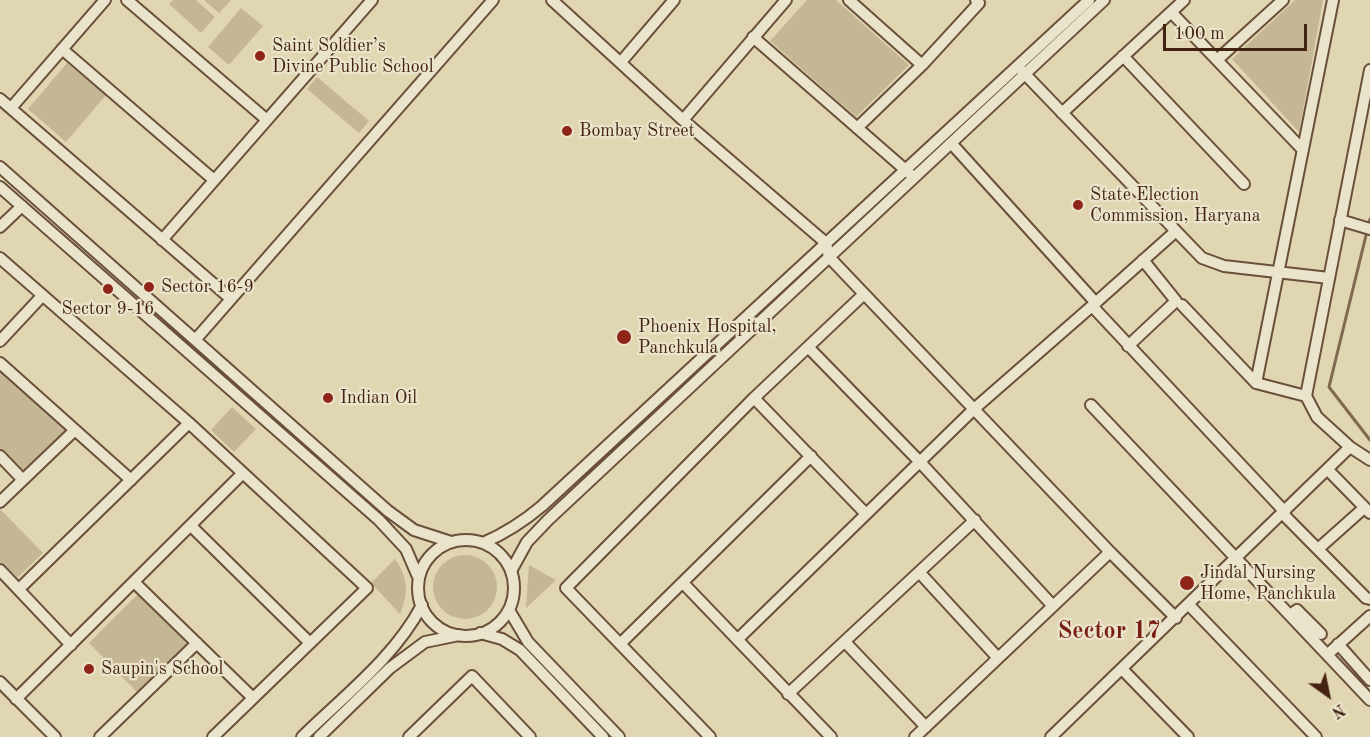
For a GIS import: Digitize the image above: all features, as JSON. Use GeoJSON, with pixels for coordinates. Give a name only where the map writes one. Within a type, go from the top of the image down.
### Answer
{"type":"FeatureCollection","features":[{"type":"Feature","properties":{"kind":"street"},"geometry":{"type":"LineString","coordinates":[[11,108],[105,0]]}},
{"type":"Feature","properties":{"kind":"street"},"geometry":{"type":"LineString","coordinates":[[127,0],[267,120]]}},
{"type":"Feature","properties":{"kind":"street"},"geometry":{"type":"LineString","coordinates":[[162,240],[372,0]]}},
{"type":"Feature","properties":{"kind":"street"},"geometry":{"type":"LineString","coordinates":[[196,339],[493,0]]}},
{"type":"Feature","properties":{"kind":"street"},"geometry":{"type":"LineString","coordinates":[[552,0],[683,120],[826,243],[829,257],[1110,552],[1176,618]]}},
{"type":"Feature","properties":{"kind":"street"},"geometry":{"type":"LineString","coordinates":[[621,62],[674,0]]}},
{"type":"Feature","properties":{"kind":"street"},"geometry":{"type":"LineString","coordinates":[[683,120],[786,0]]}},
{"type":"Feature","properties":{"kind":"street"},"geometry":{"type":"LineString","coordinates":[[849,0],[922,64]]}},
{"type":"Feature","properties":{"kind":"street"},"geometry":{"type":"LineString","coordinates":[[857,128],[922,64],[979,3],[976,0]]}},
{"type":"Feature","properties":{"kind":"street"},"geometry":{"type":"LineString","coordinates":[[511,571],[527,542],[548,520],[951,143],[1089,0]]}},
{"type":"Feature","properties":{"kind":"street"},"geometry":{"type":"LineString","coordinates":[[483,543],[520,524],[542,506],[905,170],[1104,0]]}},
{"type":"Feature","properties":{"kind":"street"},"geometry":{"type":"LineString","coordinates":[[1062,113],[1184,0]]}},
{"type":"Feature","properties":{"kind":"street"},"geometry":{"type":"LineString","coordinates":[[1217,60],[1283,0]]}},
{"type":"Feature","properties":{"kind":"street"},"geometry":{"type":"LineString","coordinates":[[1256,383],[1334,0]]}},
{"type":"Feature","properties":{"kind":"street"},"geometry":{"type":"LineString","coordinates":[[1172,12],[1303,150]]}},
{"type":"Feature","properties":{"kind":"street"},"geometry":{"type":"LineString","coordinates":[[753,37],[914,178]]}},
{"type":"Feature","properties":{"kind":"street"},"geometry":{"type":"LineString","coordinates":[[62,49],[214,180]]}},
{"type":"Feature","properties":{"kind":"street"},"geometry":{"type":"LineString","coordinates":[[1123,56],[1244,184]]}},
{"type":"Feature","properties":{"kind":"street"},"geometry":{"type":"LineString","coordinates":[[1021,70],[1202,258],[1224,267],[1329,278]]}},
{"type":"Feature","properties":{"kind":"street"},"geometry":{"type":"LineString","coordinates":[[1370,70],[1306,396],[1317,417],[1350,447],[1370,460]]}},
{"type":"Feature","properties":{"kind":"street"},"geometry":{"type":"LineString","coordinates":[[0,99],[231,299]]}},
{"type":"Feature","properties":{"kind":"street"},"geometry":{"type":"LineString","coordinates":[[951,143],[1128,346],[1318,549],[1366,598],[1370,599]]}},
{"type":"Feature","properties":{"kind":"street"},"geometry":{"type":"LineString","coordinates":[[0,167],[388,511],[414,531],[451,542],[465,540],[483,543],[500,553],[511,571],[514,592],[509,610],[496,625],[480,633]]}},
{"type":"Feature","properties":{"kind":"street"},"geometry":{"type":"LineString","coordinates":[[0,187],[379,520],[406,549],[419,579]]}},
{"type":"Feature","properties":{"kind":"street"},"geometry":{"type":"LineString","coordinates":[[0,227],[22,206]]}},
{"type":"Feature","properties":{"kind":"street"},"geometry":{"type":"LineString","coordinates":[[1340,220],[1370,229]]}},
{"type":"Feature","properties":{"kind":"street"},"geometry":{"type":"LineString","coordinates":[[738,639],[974,409],[1176,231]]}},
{"type":"Feature","properties":{"kind":"street"},"geometry":{"type":"LineString","coordinates":[[0,258],[189,423],[367,588],[213,737]]}},
{"type":"Feature","properties":{"kind":"street"},"geometry":{"type":"LineString","coordinates":[[1128,346],[1176,301],[1143,260]]}},
{"type":"Feature","properties":{"kind":"street"},"geometry":{"type":"LineString","coordinates":[[710,737],[566,588],[754,398],[864,294]]}},
{"type":"Feature","properties":{"kind":"street"},"geometry":{"type":"LineString","coordinates":[[0,341],[42,296]]}},
{"type":"Feature","properties":{"kind":"street"},"geometry":{"type":"LineString","coordinates":[[1182,305],[1256,383],[1306,396]]}},
{"type":"Feature","properties":{"kind":"street"},"geometry":{"type":"LineString","coordinates":[[809,348],[975,520],[1053,606]]}},
{"type":"Feature","properties":{"kind":"street"},"geometry":{"type":"LineString","coordinates":[[0,363],[130,480]]}},
{"type":"Feature","properties":{"kind":"street"},"geometry":{"type":"LineString","coordinates":[[754,398],[866,514]]}},
{"type":"Feature","properties":{"kind":"street"},"geometry":{"type":"LineString","coordinates":[[1091,405],[1236,560],[1368,695]]}},
{"type":"Feature","properties":{"kind":"street"},"geometry":{"type":"LineString","coordinates":[[19,589],[189,423]]}},
{"type":"Feature","properties":{"kind":"street"},"geometry":{"type":"LineString","coordinates":[[0,502],[75,430]]}},
{"type":"Feature","properties":{"kind":"street"},"geometry":{"type":"LineString","coordinates":[[1051,737],[1350,447]]}},
{"type":"Feature","properties":{"kind":"street"},"geometry":{"type":"LineString","coordinates":[[0,456],[23,480]]}},
{"type":"Feature","properties":{"kind":"street"},"geometry":{"type":"LineString","coordinates":[[620,644],[811,456]]}},
{"type":"Feature","properties":{"kind":"street"},"geometry":{"type":"LineString","coordinates":[[1318,549],[1367,510],[1328,470]]}},
{"type":"Feature","properties":{"kind":"street"},"geometry":{"type":"LineString","coordinates":[[16,699],[243,474]]}},
{"type":"Feature","properties":{"kind":"street"},"geometry":{"type":"LineString","coordinates":[[788,694],[975,520]]}},
{"type":"Feature","properties":{"kind":"street"},"geometry":{"type":"LineString","coordinates":[[191,526],[309,642]]}},
{"type":"Feature","properties":{"kind":"street"},"geometry":{"type":"LineString","coordinates":[[451,542],[434,553],[424,566],[419,579],[419,595],[429,617],[439,627],[459,635]]}},
{"type":"Feature","properties":{"kind":"street"},"geometry":{"type":"LineString","coordinates":[[915,737],[1110,552]]}},
{"type":"Feature","properties":{"kind":"street"},"geometry":{"type":"LineString","coordinates":[[0,570],[71,645]]}},
{"type":"Feature","properties":{"kind":"street"},"geometry":{"type":"LineString","coordinates":[[920,572],[998,658]]}},
{"type":"Feature","properties":{"kind":"street"},"geometry":{"type":"LineString","coordinates":[[134,582],[253,698]]}},
{"type":"Feature","properties":{"kind":"street"},"geometry":{"type":"LineString","coordinates":[[683,583],[831,737]]}},
{"type":"Feature","properties":{"kind":"street"},"geometry":{"type":"LineString","coordinates":[[302,737],[382,659],[410,628],[422,604]]}},
{"type":"Feature","properties":{"kind":"street"},"geometry":{"type":"LineString","coordinates":[[1189,605],[1316,737]]}},
{"type":"Feature","properties":{"kind":"street"},"geometry":{"type":"LineString","coordinates":[[509,610],[528,642],[620,737]]}},
{"type":"Feature","properties":{"kind":"street"},"geometry":{"type":"LineString","coordinates":[[1290,615],[1297,610],[1321,634]]}},
{"type":"Feature","properties":{"kind":"street"},"geometry":{"type":"LineString","coordinates":[[1328,654],[1370,616]]}},
{"type":"Feature","properties":{"kind":"street"},"geometry":{"type":"LineString","coordinates":[[319,737],[390,668],[425,642],[480,633],[502,639],[520,650],[603,737]]}},
{"type":"Feature","properties":{"kind":"street"},"geometry":{"type":"LineString","coordinates":[[845,642],[926,727]]}},
{"type":"Feature","properties":{"kind":"street"},"geometry":{"type":"LineString","coordinates":[[100,737],[197,643]]}},
{"type":"Feature","properties":{"kind":"street"},"geometry":{"type":"LineString","coordinates":[[1338,644],[1370,680]]}},
{"type":"Feature","properties":{"kind":"street"},"geometry":{"type":"LineString","coordinates":[[1122,669],[1188,737]]}},
{"type":"Feature","properties":{"kind":"street"},"geometry":{"type":"LineString","coordinates":[[409,737],[472,676],[530,737]]}},
{"type":"Feature","properties":{"kind":"street"},"geometry":{"type":"LineString","coordinates":[[0,682],[55,737]]}},
{"type":"Feature","properties":{"kind":"shaded area"},"geometry":{"type":"Polygon","coordinates":[[[173,0],[196,0],[215,17],[201,33],[169,4],[173,0]]]}},
{"type":"Feature","properties":{"kind":"shaded area"},"geometry":{"type":"Polygon","coordinates":[[[204,0],[231,0],[219,13],[204,0]]]}},
{"type":"Feature","properties":{"kind":"shaded area"},"geometry":{"type":"Polygon","coordinates":[[[807,0],[836,0],[909,65],[856,117],[770,41],[807,0]]]}},
{"type":"Feature","properties":{"kind":"shaded area"},"geometry":{"type":"Polygon","coordinates":[[[1295,0],[1323,0],[1299,132],[1232,59],[1295,0]]]}},
{"type":"Feature","properties":{"kind":"shaded area"},"geometry":{"type":"Polygon","coordinates":[[[241,8],[263,26],[229,65],[208,47],[241,8]]]}},
{"type":"Feature","properties":{"kind":"shaded area"},"geometry":{"type":"Polygon","coordinates":[[[67,63],[106,95],[66,142],[28,109],[67,63]]]}},
{"type":"Feature","properties":{"kind":"shaded area"},"geometry":{"type":"Polygon","coordinates":[[[317,77],[369,121],[359,133],[307,89],[317,77]]]}},
{"type":"Feature","properties":{"kind":"shaded area"},"geometry":{"type":"Polygon","coordinates":[[[0,368],[66,430],[22,474],[0,451],[0,368]]]}},
{"type":"Feature","properties":{"kind":"shaded area"},"geometry":{"type":"Polygon","coordinates":[[[232,407],[256,429],[234,452],[211,430],[232,407]]]}},
{"type":"Feature","properties":{"kind":"shaded area"},"geometry":{"type":"Polygon","coordinates":[[[0,509],[43,553],[16,579],[0,562],[0,509]]]}},
{"type":"Feature","properties":{"kind":"shaded area"},"geometry":{"type":"Polygon","coordinates":[[[465,555],[483,561],[491,569],[497,587],[491,605],[483,613],[465,619],[447,613],[439,605],[433,587],[439,569],[447,561],[465,555]]]}},
{"type":"Feature","properties":{"kind":"shaded area"},"geometry":{"type":"Polygon","coordinates":[[[395,559],[403,573],[406,586],[400,614],[371,583],[395,559]]]}},
{"type":"Feature","properties":{"kind":"shaded area"},"geometry":{"type":"Polygon","coordinates":[[[529,565],[556,580],[526,608],[529,565]]]}},
{"type":"Feature","properties":{"kind":"shaded area"},"geometry":{"type":"Polygon","coordinates":[[[138,594],[189,646],[140,695],[89,643],[138,594]]]}},
{"type":"Feature","properties":{"kind":"waterway"},"geometry":{"type":"LineString","coordinates":[[1370,219],[1329,387],[1370,440]]}},
{"type":"Feature","properties":{"kind":"place","name":"Saint Soldier’s Divine Public School"},"geometry":{"type":"Point","coordinates":[260,56]}},
{"type":"Feature","properties":{"kind":"place","name":"Bombay Street"},"geometry":{"type":"Point","coordinates":[567,131]}},
{"type":"Feature","properties":{"kind":"place","name":"State Election Commission, Haryana"},"geometry":{"type":"Point","coordinates":[1078,205]}},
{"type":"Feature","properties":{"kind":"place","name":"Sector 16-9"},"geometry":{"type":"Point","coordinates":[149,287]}},
{"type":"Feature","properties":{"kind":"place","name":"Sector 9-16"},"geometry":{"type":"Point","coordinates":[108,289]}},
{"type":"Feature","properties":{"kind":"place","name":"Phoenix Hospital, Panchkula"},"geometry":{"type":"Point","coordinates":[624,337]}},
{"type":"Feature","properties":{"kind":"place","name":"Indian Oil"},"geometry":{"type":"Point","coordinates":[328,398]}},
{"type":"Feature","properties":{"kind":"place","name":"Jindal Nursing Home, Panchkula"},"geometry":{"type":"Point","coordinates":[1187,583]}},
{"type":"Feature","properties":{"kind":"place","name":"Saupin's School"},"geometry":{"type":"Point","coordinates":[89,669]}},
{"type":"Feature","properties":{"kind":"district","name":"Sector 17"},"geometry":{"type":"Point","coordinates":[1109,632]}}]}
